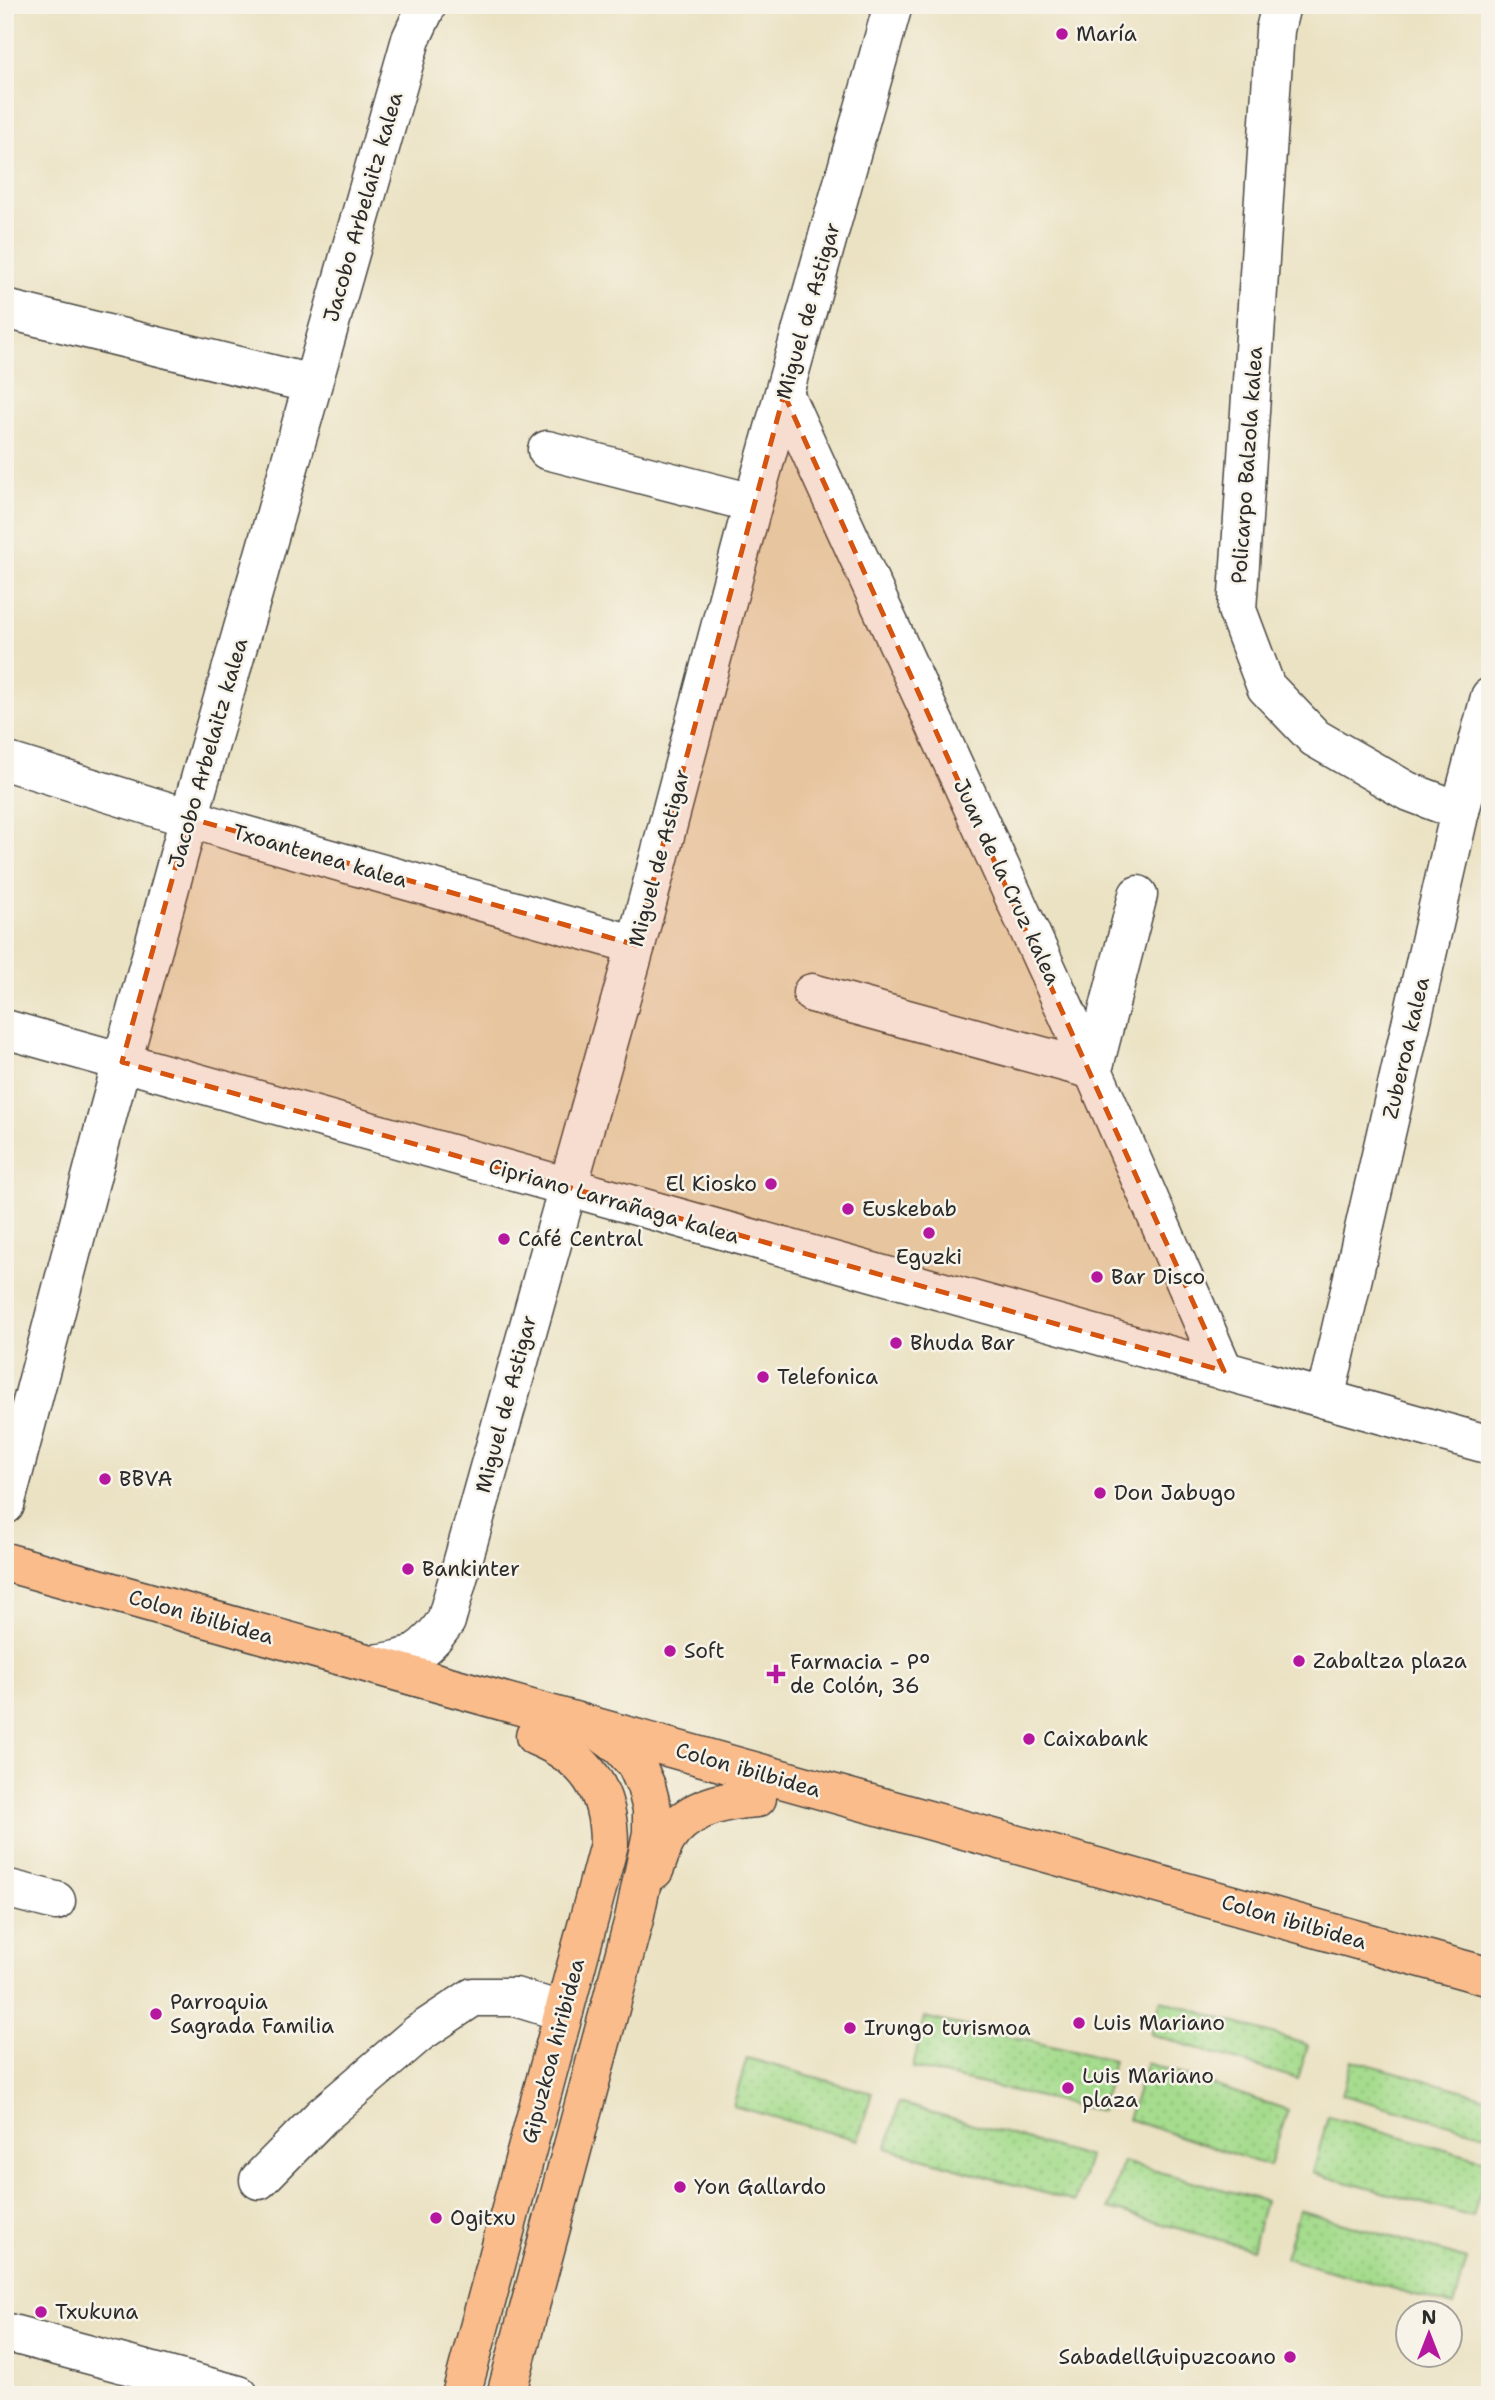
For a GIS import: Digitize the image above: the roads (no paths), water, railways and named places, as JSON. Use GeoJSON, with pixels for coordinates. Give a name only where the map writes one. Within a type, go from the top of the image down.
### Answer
{"type":"FeatureCollection","features":[{"type":"Feature","properties":{"kind":"main road","name":"Colon ibilbidea"},"geometry":{"type":"LineString","coordinates":[[5,1563],[1490,1977]]}},
{"type":"Feature","properties":{"kind":"main road","name":"Colon ibilbidea"},"geometry":{"type":"LineString","coordinates":[[5,1589],[1490,2003]]}},
{"type":"Feature","properties":{"kind":"main road","name":"Gipuzkoa hiribidea"},"geometry":{"type":"LineString","coordinates":[[506,2395],[634,1919],[652,1833],[652,1809],[646,1786],[636,1765],[621,1747],[602,1732],[581,1723]]}},
{"type":"Feature","properties":{"kind":"main road","name":"Gipuzkoa hiribidea"},"geometry":{"type":"LineString","coordinates":[[461,2395],[609,1844],[609,1821],[593,1778],[577,1760],[557,1745],[535,1736]]}},
{"type":"Feature","properties":{"kind":"main road","name":"Gipuzkoa hiribidea"},"geometry":{"type":"LineString","coordinates":[[634,1919],[666,1839],[684,1820],[706,1807],[731,1799],[757,1798]]}},
{"type":"Feature","properties":{"kind":"street","name":"Jacobo Arbelaitz kalea"},"geometry":{"type":"LineString","coordinates":[[5,1505],[189,818],[411,39],[427,5]]}},
{"type":"Feature","properties":{"kind":"street","name":"Miguel de Astigar"},"geometry":{"type":"LineString","coordinates":[[371,1664],[394,1663],[415,1654],[433,1640],[446,1621],[636,945],[753,503],[893,5]]}},
{"type":"Feature","properties":{"kind":"street","name":"Policarpo Balzola kalea"},"geometry":{"type":"LineString","coordinates":[[1281,5],[1275,30],[1237,610],[1266,687],[1315,738],[1407,791],[1460,811]]}},
{"type":"Feature","properties":{"kind":"street"},"geometry":{"type":"LineString","coordinates":[[5,309],[312,384]]}},
{"type":"Feature","properties":{"kind":"street","name":"Juan de la Cruz kalea"},"geometry":{"type":"LineString","coordinates":[[784,394],[1093,1070],[1224,1371]]}},
{"type":"Feature","properties":{"kind":"street"},"geometry":{"type":"LineString","coordinates":[[547,450],[753,503]]}},
{"type":"Feature","properties":{"kind":"street","name":"Zuberoa kalea"},"geometry":{"type":"LineString","coordinates":[[1325,1399],[1460,811],[1490,697]]}},
{"type":"Feature","properties":{"kind":"street","name":"Txoantenea kalea"},"geometry":{"type":"LineString","coordinates":[[5,761],[189,818],[636,945]]}},
{"type":"Feature","properties":{"kind":"street"},"geometry":{"type":"LineString","coordinates":[[812,993],[1093,1070],[1138,895]]}},
{"type":"Feature","properties":{"kind":"street","name":"Cipriano Larrañaga kalea"},"geometry":{"type":"LineString","coordinates":[[5,1029],[1224,1371]]}},
{"type":"Feature","properties":{"kind":"street"},"geometry":{"type":"LineString","coordinates":[[1224,1371],[1490,1445]]}},
{"type":"Feature","properties":{"kind":"street"},"geometry":{"type":"LineString","coordinates":[[5,1888],[56,1901]]}},
{"type":"Feature","properties":{"kind":"street"},"geometry":{"type":"LineString","coordinates":[[259,2180],[322,2116],[351,2091],[419,2033],[473,1997],[515,1997],[564,2012]]}},
{"type":"Feature","properties":{"kind":"street"},"geometry":{"type":"LineString","coordinates":[[5,2332],[239,2395]]}},
{"type":"Feature","properties":{"kind":"place","name":"María"},"geometry":{"type":"Point","coordinates":[1062,34]}},
{"type":"Feature","properties":{"kind":"place","name":"El Kiosko"},"geometry":{"type":"Point","coordinates":[771,1184]}},
{"type":"Feature","properties":{"kind":"place","name":"Euskebab"},"geometry":{"type":"Point","coordinates":[848,1209]}},
{"type":"Feature","properties":{"kind":"place","name":"Eguzki"},"geometry":{"type":"Point","coordinates":[929,1233]}},
{"type":"Feature","properties":{"kind":"place","name":"Café Central"},"geometry":{"type":"Point","coordinates":[504,1239]}},
{"type":"Feature","properties":{"kind":"place","name":"Bar Disco"},"geometry":{"type":"Point","coordinates":[1097,1277]}},
{"type":"Feature","properties":{"kind":"place","name":"Bhuda Bar"},"geometry":{"type":"Point","coordinates":[896,1343]}},
{"type":"Feature","properties":{"kind":"place","name":"Telefonica"},"geometry":{"type":"Point","coordinates":[763,1377]}},
{"type":"Feature","properties":{"kind":"place","name":"BBVA"},"geometry":{"type":"Point","coordinates":[105,1479]}},
{"type":"Feature","properties":{"kind":"place","name":"Don Jabugo"},"geometry":{"type":"Point","coordinates":[1100,1493]}},
{"type":"Feature","properties":{"kind":"place","name":"Bankinter"},"geometry":{"type":"Point","coordinates":[408,1569]}},
{"type":"Feature","properties":{"kind":"place","name":"Soft"},"geometry":{"type":"Point","coordinates":[670,1651]}},
{"type":"Feature","properties":{"kind":"place","name":"Zabaltza plaza"},"geometry":{"type":"Point","coordinates":[1299,1661]}},
{"type":"Feature","properties":{"kind":"place","name":"Farmacia - Pº de Colón, 36"},"geometry":{"type":"Point","coordinates":[776,1674]}},
{"type":"Feature","properties":{"kind":"place","name":"Caixabank"},"geometry":{"type":"Point","coordinates":[1029,1739]}},
{"type":"Feature","properties":{"kind":"place","name":"Parroquia Sagrada Familia"},"geometry":{"type":"Point","coordinates":[156,2014]}},
{"type":"Feature","properties":{"kind":"place","name":"Luis Mariano"},"geometry":{"type":"Point","coordinates":[1079,2023]}},
{"type":"Feature","properties":{"kind":"place","name":"Irungo turismoa"},"geometry":{"type":"Point","coordinates":[850,2028]}},
{"type":"Feature","properties":{"kind":"place","name":"Luis Mariano plaza"},"geometry":{"type":"Point","coordinates":[1068,2088]}},
{"type":"Feature","properties":{"kind":"place","name":"Yon Gallardo"},"geometry":{"type":"Point","coordinates":[680,2187]}},
{"type":"Feature","properties":{"kind":"place","name":"Ogitxu"},"geometry":{"type":"Point","coordinates":[436,2218]}},
{"type":"Feature","properties":{"kind":"place","name":"Txukuna"},"geometry":{"type":"Point","coordinates":[41,2312]}},
{"type":"Feature","properties":{"kind":"place","name":"SabadellGuipuzcoano"},"geometry":{"type":"Point","coordinates":[1290,2357]}}]}
